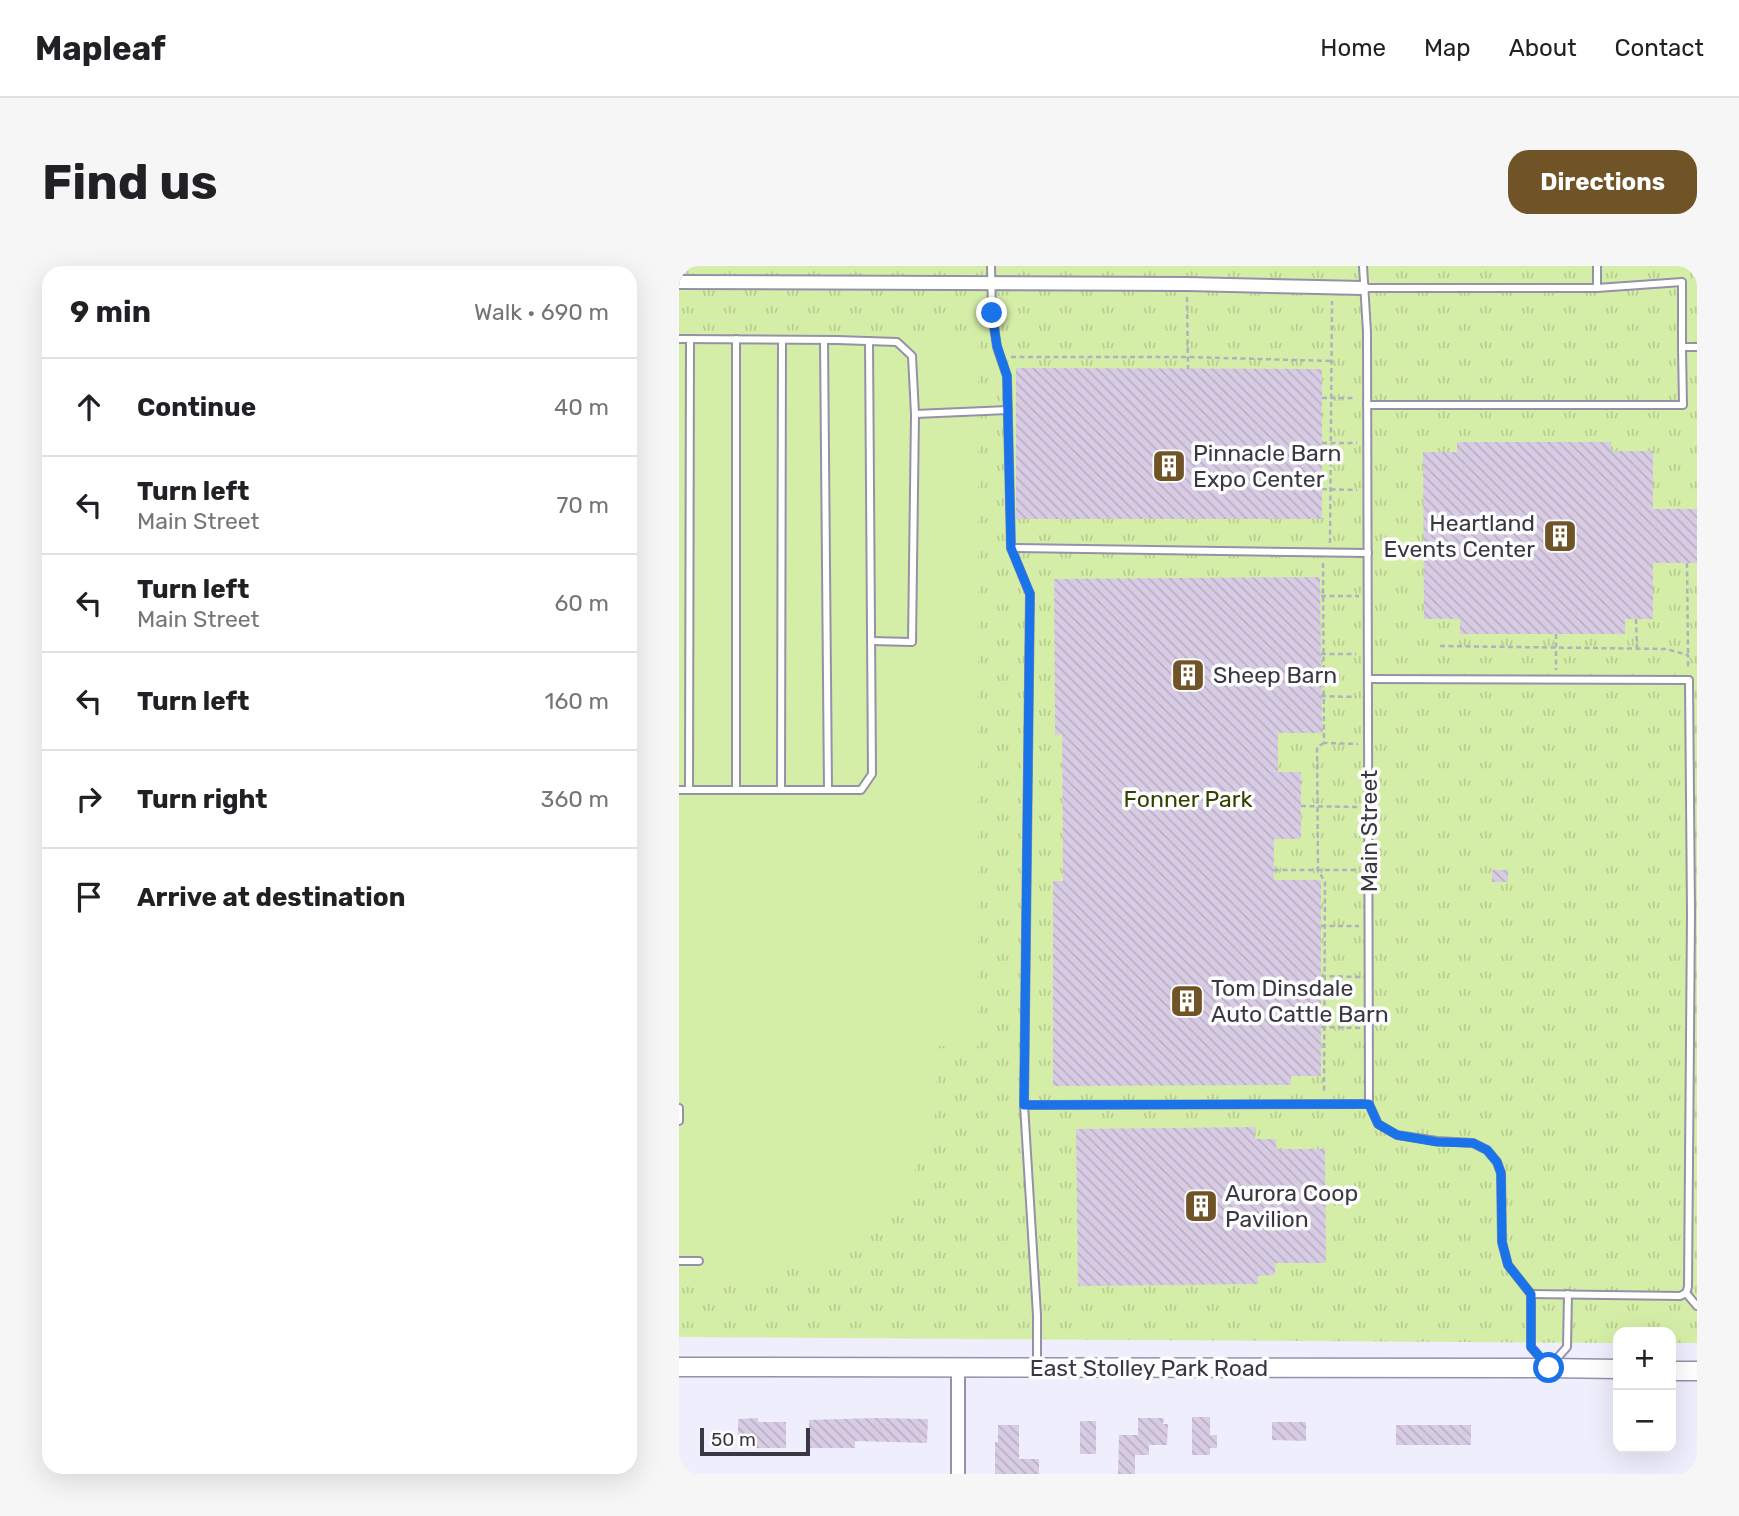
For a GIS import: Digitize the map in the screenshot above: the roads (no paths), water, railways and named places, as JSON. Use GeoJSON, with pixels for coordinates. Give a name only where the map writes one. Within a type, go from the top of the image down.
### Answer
{"type":"FeatureCollection","features":[{"type":"Feature","properties":{"kind":"street"},"geometry":{"type":"LineString","coordinates":[[679,282],[1187,284],[1363,288]]}},
{"type":"Feature","properties":{"kind":"street","name":"East Stolley Park Road"},"geometry":{"type":"LineString","coordinates":[[679,1367],[1613,1369]]}},
{"type":"Feature","properties":{"kind":"street"},"geometry":{"type":"LineString","coordinates":[[958,1368],[958,1474]]}},
{"type":"Feature","properties":{"kind":"street"},"geometry":{"type":"LineString","coordinates":[[1676,1371],[1697,1371]]}},
{"type":"Feature","properties":{"kind":"lane"},"geometry":{"type":"LineString","coordinates":[[991,266],[992,313],[997,346],[1007,376],[1011,548],[1030,594],[1024,1105],[1037,1315],[1037,1368]]}},
{"type":"Feature","properties":{"kind":"lane","name":"Main Street"},"geometry":{"type":"LineString","coordinates":[[1363,266],[1367,331],[1369,1104]]}},
{"type":"Feature","properties":{"kind":"lane"},"geometry":{"type":"LineString","coordinates":[[1597,266],[1597,288]]}},
{"type":"Feature","properties":{"kind":"lane"},"geometry":{"type":"LineString","coordinates":[[1363,288],[1597,288],[1682,282],[1683,405],[1367,402]]}},
{"type":"Feature","properties":{"kind":"lane"},"geometry":{"type":"LineString","coordinates":[[679,339],[897,342],[912,356],[915,414],[912,642],[871,642]]}},
{"type":"Feature","properties":{"kind":"lane"},"geometry":{"type":"LineString","coordinates":[[689,790],[690,339]]}},
{"type":"Feature","properties":{"kind":"lane"},"geometry":{"type":"LineString","coordinates":[[736,339],[736,790]]}},
{"type":"Feature","properties":{"kind":"lane"},"geometry":{"type":"LineString","coordinates":[[781,790],[782,340]]}},
{"type":"Feature","properties":{"kind":"lane"},"geometry":{"type":"LineString","coordinates":[[824,340],[828,790]]}},
{"type":"Feature","properties":{"kind":"lane"},"geometry":{"type":"LineString","coordinates":[[679,790],[861,790],[871,774],[869,341]]}},
{"type":"Feature","properties":{"kind":"lane"},"geometry":{"type":"LineString","coordinates":[[1682,347],[1697,347]]}},
{"type":"Feature","properties":{"kind":"lane"},"geometry":{"type":"LineString","coordinates":[[915,414],[1007,410]]}},
{"type":"Feature","properties":{"kind":"lane"},"geometry":{"type":"LineString","coordinates":[[1011,548],[1368,553]]}},
{"type":"Feature","properties":{"kind":"lane"},"geometry":{"type":"LineString","coordinates":[[1368,679],[1689,680],[1693,725],[1694,914],[1688,1287],[1686,1293],[1680,1296],[1531,1294]]}},
{"type":"Feature","properties":{"kind":"lane"},"geometry":{"type":"LineString","coordinates":[[1024,1105],[1369,1104],[1378,1124],[1397,1135],[1437,1142],[1473,1143],[1487,1150],[1497,1162],[1501,1173],[1502,1242],[1508,1265],[1531,1294],[1531,1347],[1549,1368],[1567,1347],[1567,1294]]}},
{"type":"Feature","properties":{"kind":"lane"},"geometry":{"type":"LineString","coordinates":[[679,1108],[679,1121]]}},
{"type":"Feature","properties":{"kind":"lane"},"geometry":{"type":"LineString","coordinates":[[679,1261],[699,1261]]}},
{"type":"Feature","properties":{"kind":"lane"},"geometry":{"type":"LineString","coordinates":[[1686,1293],[1697,1306]]}},
{"type":"Feature","properties":{"kind":"place","name":"Pinnacle Barn Expo Center"},"geometry":{"type":"Point","coordinates":[1169,466]}},
{"type":"Feature","properties":{"kind":"place","name":"Heartland Events Center"},"geometry":{"type":"Point","coordinates":[1560,536]}},
{"type":"Feature","properties":{"kind":"place","name":"Sheep Barn"},"geometry":{"type":"Point","coordinates":[1188,675]}},
{"type":"Feature","properties":{"kind":"place","name":"Tom Dinsdale Auto Cattle Barn"},"geometry":{"type":"Point","coordinates":[1187,1001]}},
{"type":"Feature","properties":{"kind":"place","name":"Aurora Coop Pavilion"},"geometry":{"type":"Point","coordinates":[1201,1206]}},
{"type":"Feature","properties":{"kind":"park label","name":"Fonner Park"},"geometry":{"type":"Point","coordinates":[1188,799]}}]}
